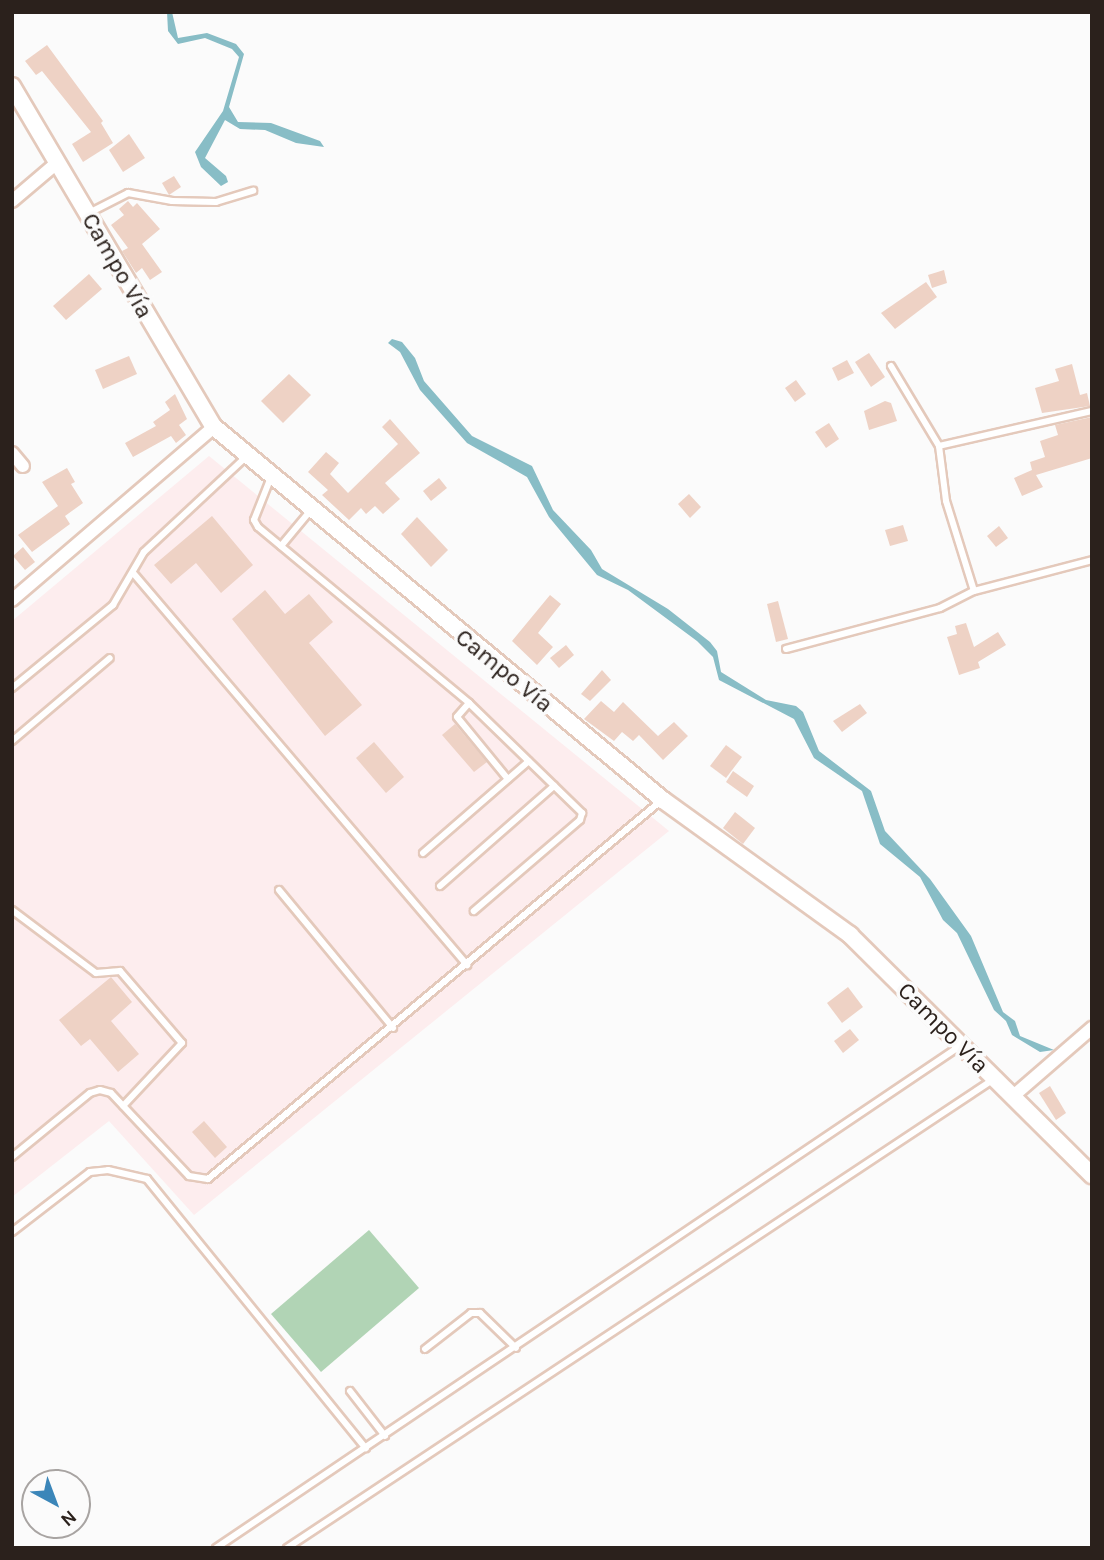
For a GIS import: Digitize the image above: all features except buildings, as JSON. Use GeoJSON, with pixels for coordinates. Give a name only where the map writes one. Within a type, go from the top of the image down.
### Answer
{"type":"FeatureCollection","features":[{"type":"Feature","properties":{"kind":"street","name":"Campo Vía"},"geometry":{"type":"LineString","coordinates":[[12,86],[214,427],[246,457],[663,800],[850,935],[1092,1175]]}},
{"type":"Feature","properties":{"kind":"street"},"geometry":{"type":"LineString","coordinates":[[12,201],[58,162]]}},
{"type":"Feature","properties":{"kind":"street"},"geometry":{"type":"LineString","coordinates":[[12,600],[214,427]]}},
{"type":"Feature","properties":{"kind":"street"},"geometry":{"type":"LineString","coordinates":[[12,453],[23,466]]}},
{"type":"Feature","properties":{"kind":"street"},"geometry":{"type":"LineString","coordinates":[[1012,1097],[1092,1028]]}},
{"type":"Feature","properties":{"kind":"lane"},"geometry":{"type":"LineString","coordinates":[[87,214],[128,193],[172,201],[216,202],[253,191]]}},
{"type":"Feature","properties":{"kind":"lane"},"geometry":{"type":"LineString","coordinates":[[891,366],[939,446],[946,500],[974,591]]}},
{"type":"Feature","properties":{"kind":"lane"},"geometry":{"type":"LineString","coordinates":[[939,446],[1092,411]]}},
{"type":"Feature","properties":{"kind":"lane"},"geometry":{"type":"LineString","coordinates":[[12,688],[113,605],[134,574],[144,552],[246,457]]}},
{"type":"Feature","properties":{"kind":"lane"},"geometry":{"type":"LineString","coordinates":[[271,477],[254,520],[281,546],[469,703],[582,813],[580,820],[474,911]]}},
{"type":"Feature","properties":{"kind":"lane"},"geometry":{"type":"LineString","coordinates":[[281,546],[311,510]]}},
{"type":"Feature","properties":{"kind":"lane"},"geometry":{"type":"LineString","coordinates":[[786,649],[940,608],[974,591],[1092,560]]}},
{"type":"Feature","properties":{"kind":"lane"},"geometry":{"type":"LineString","coordinates":[[134,574],[467,965]]}},
{"type":"Feature","properties":{"kind":"lane"},"geometry":{"type":"LineString","coordinates":[[12,741],[110,658]]}},
{"type":"Feature","properties":{"kind":"lane"},"geometry":{"type":"LineString","coordinates":[[469,703],[457,717],[508,779]]}},
{"type":"Feature","properties":{"kind":"lane"},"geometry":{"type":"LineString","coordinates":[[423,853],[529,761]]}},
{"type":"Feature","properties":{"kind":"lane"},"geometry":{"type":"LineString","coordinates":[[440,886],[554,786]]}},
{"type":"Feature","properties":{"kind":"lane"},"geometry":{"type":"LineString","coordinates":[[12,1145],[15,1155],[90,1093],[111,1093],[189,1176],[208,1179],[393,1028],[663,800]]}},
{"type":"Feature","properties":{"kind":"lane"},"geometry":{"type":"LineString","coordinates":[[279,890],[393,1028]]}},
{"type":"Feature","properties":{"kind":"lane"},"geometry":{"type":"LineString","coordinates":[[12,910],[96,974],[120,971],[182,1043],[123,1106]]}},
{"type":"Feature","properties":{"kind":"lane"},"geometry":{"type":"LineString","coordinates":[[216,1548],[516,1348],[960,1045]]}},
{"type":"Feature","properties":{"kind":"lane"},"geometry":{"type":"LineString","coordinates":[[287,1548],[994,1079]]}},
{"type":"Feature","properties":{"kind":"lane"},"geometry":{"type":"LineString","coordinates":[[12,1231],[90,1172],[108,1170],[146,1179],[366,1448]]}},
{"type":"Feature","properties":{"kind":"lane"},"geometry":{"type":"LineString","coordinates":[[425,1349],[471,1313],[480,1313],[516,1348]]}},
{"type":"Feature","properties":{"kind":"lane"},"geometry":{"type":"LineString","coordinates":[[350,1391],[385,1436]]}},
{"type":"Feature","properties":{"kind":"shaded area"},"geometry":{"type":"Polygon","coordinates":[[[209,456],[669,831],[194,1215],[109,1121],[12,1197],[12,621],[209,456]]]}},
{"type":"Feature","properties":{"kind":"green space"},"geometry":{"type":"Polygon","coordinates":[[[369,1230],[419,1288],[321,1372],[271,1314],[369,1230]]]}},
{"type":"Feature","properties":{"kind":"water"},"geometry":{"type":"Polygon","coordinates":[[[167,12],[172,12],[178,38],[207,33],[236,44],[244,54],[229,107],[238,122],[271,123],[320,141],[324,147],[296,143],[265,130],[240,129],[225,120],[205,158],[226,176],[228,182],[221,186],[201,167],[195,152],[223,111],[239,57],[232,49],[205,38],[178,44],[168,31],[167,12]]]}},
{"type":"Feature","properties":{"kind":"water"},"geometry":{"type":"Polygon","coordinates":[[[392,339],[402,342],[415,358],[424,381],[472,436],[532,466],[553,510],[591,550],[602,569],[668,609],[710,642],[717,651],[721,672],[766,700],[796,706],[803,712],[819,751],[871,791],[885,831],[930,879],[971,936],[1003,1012],[1015,1021],[1020,1036],[1054,1050],[1040,1052],[1012,1035],[1006,1021],[994,1010],[957,933],[943,920],[920,877],[880,844],[862,791],[814,758],[794,719],[719,680],[713,657],[697,641],[628,590],[597,575],[549,517],[527,477],[467,443],[420,390],[400,352],[388,343],[392,339]]]}}]}
